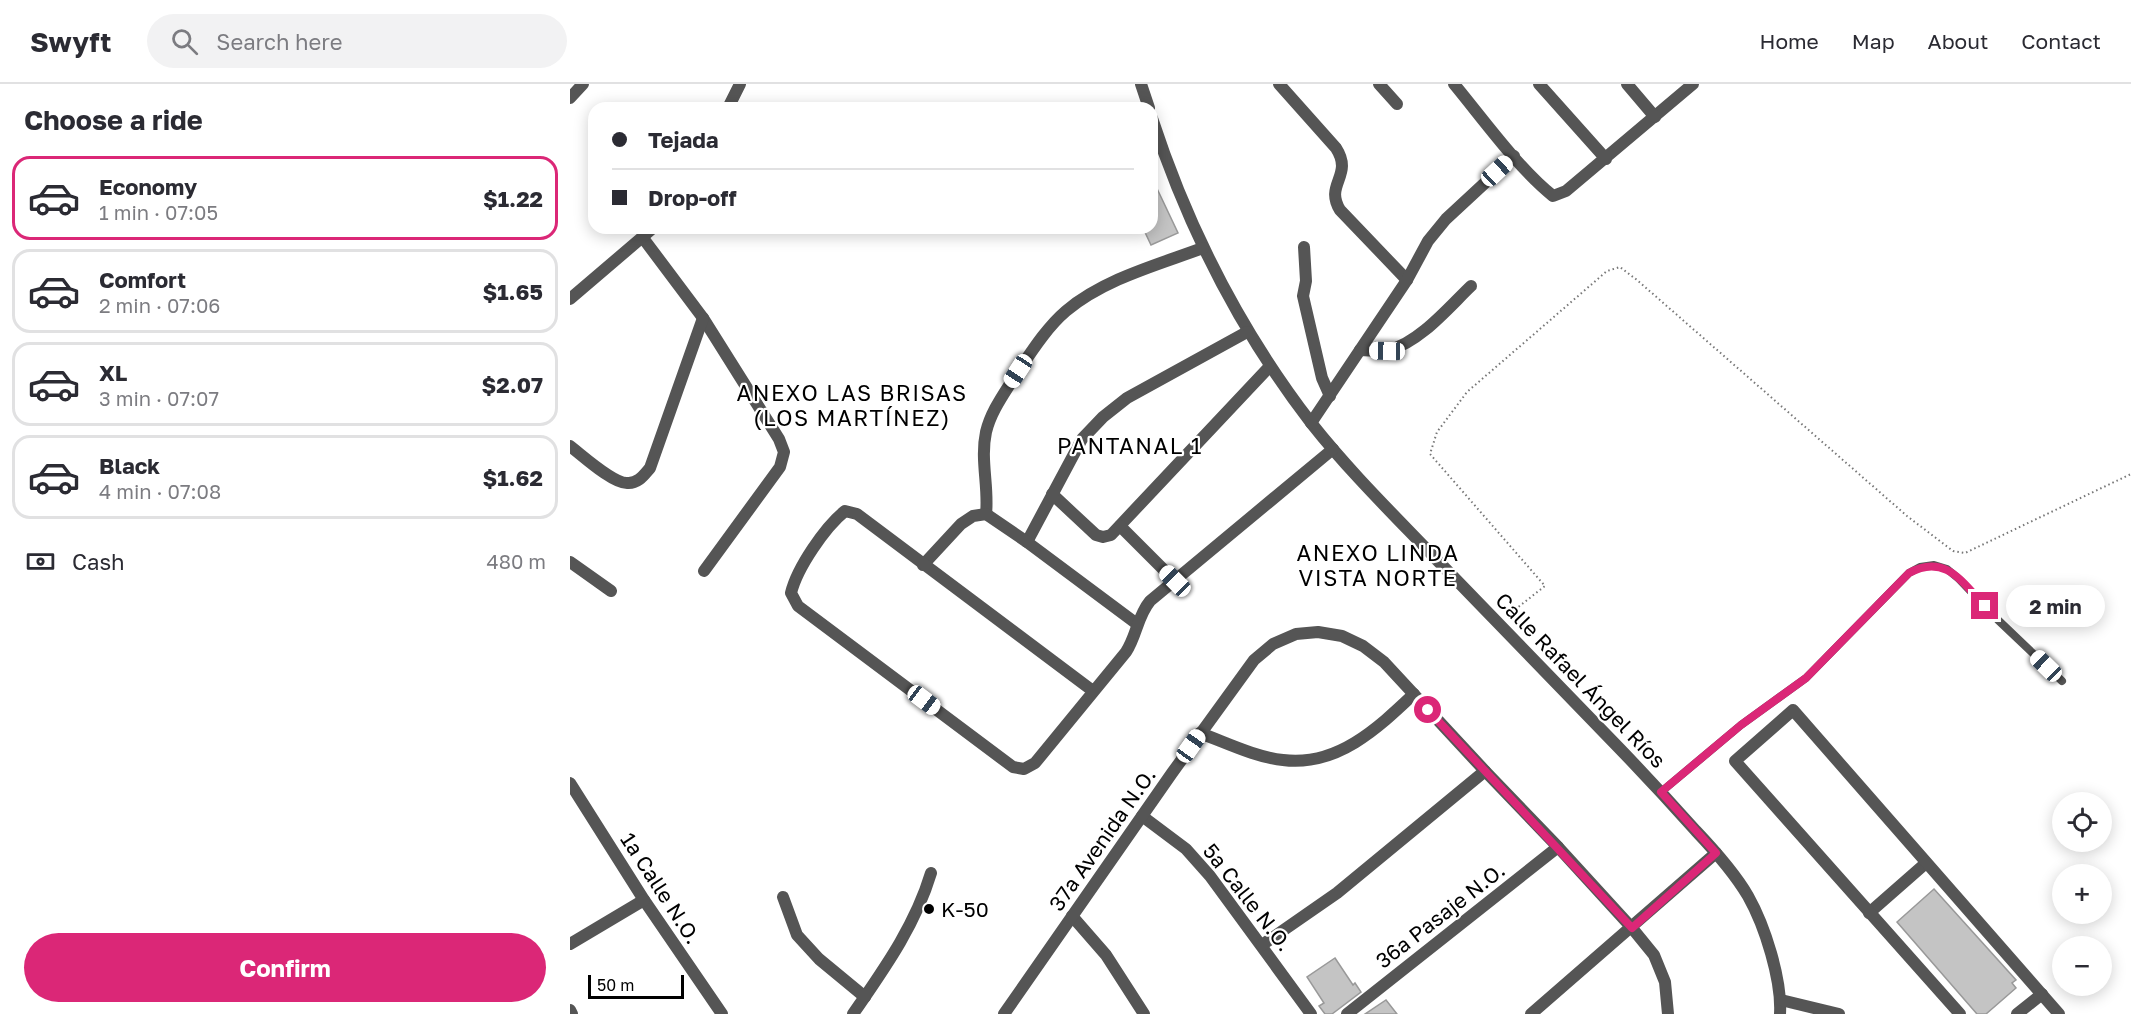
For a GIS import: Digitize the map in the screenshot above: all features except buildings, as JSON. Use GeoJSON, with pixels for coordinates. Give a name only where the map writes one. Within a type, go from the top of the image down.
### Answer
{"type":"FeatureCollection","features":[{"type":"Feature","properties":{"kind":"street"},"geometry":{"type":"LineString","coordinates":[[570,98],[583,84]]}},
{"type":"Feature","properties":{"kind":"street"},"geometry":{"type":"LineString","coordinates":[[731,102],[740,84]]}},
{"type":"Feature","properties":{"kind":"street"},"geometry":{"type":"LineString","coordinates":[[1141,84],[1147,102]]}},
{"type":"Feature","properties":{"kind":"street"},"geometry":{"type":"LineString","coordinates":[[1279,84],[1336,148],[1341,157],[1343,165],[1334,191],[1334,201],[1407,280]]}},
{"type":"Feature","properties":{"kind":"street"},"geometry":{"type":"LineString","coordinates":[[1379,84],[1397,104]]}},
{"type":"Feature","properties":{"kind":"street"},"geometry":{"type":"LineString","coordinates":[[1454,84],[1514,156],[1553,196],[1566,191],[1693,84]]}},
{"type":"Feature","properties":{"kind":"street"},"geometry":{"type":"LineString","coordinates":[[1539,84],[1606,159]]}},
{"type":"Feature","properties":{"kind":"street"},"geometry":{"type":"LineString","coordinates":[[1627,84],[1655,117]]}},
{"type":"Feature","properties":{"kind":"street","name":"Calle Rafael Ángel Ríos"},"geometry":{"type":"LineString","coordinates":[[1158,136],[1203,248],[1248,332],[1311,423],[1367,487],[1661,792],[1716,853],[1748,897],[1768,946],[1780,1000],[1780,1014]]}},
{"type":"Feature","properties":{"kind":"street"},"geometry":{"type":"LineString","coordinates":[[1311,423],[1407,280],[1428,241],[1446,219],[1514,156]]}},
{"type":"Feature","properties":{"kind":"street"},"geometry":{"type":"LineString","coordinates":[[570,298],[647,234]]}},
{"type":"Feature","properties":{"kind":"street"},"geometry":{"type":"LineString","coordinates":[[643,238],[703,318],[780,439],[784,452],[780,466],[704,571]]}},
{"type":"Feature","properties":{"kind":"street"},"geometry":{"type":"LineString","coordinates":[[1304,246],[1306,280],[1303,296],[1322,378],[1330,396]]}},
{"type":"Feature","properties":{"kind":"street"},"geometry":{"type":"LineString","coordinates":[[986,514],[983,459],[986,432],[996,406],[1029,354],[1064,313],[1080,301],[1136,273],[1203,248]]}},
{"type":"Feature","properties":{"kind":"street"},"geometry":{"type":"LineString","coordinates":[[1360,350],[1387,351],[1402,345],[1426,329],[1471,286]]}},
{"type":"Feature","properties":{"kind":"street"},"geometry":{"type":"LineString","coordinates":[[570,446],[609,476],[626,483],[639,480],[650,468],[703,318]]}},
{"type":"Feature","properties":{"kind":"street"},"geometry":{"type":"LineString","coordinates":[[1028,542],[1082,439],[1103,417],[1127,398],[1248,332]]}},
{"type":"Feature","properties":{"kind":"street"},"geometry":{"type":"LineString","coordinates":[[1052,494],[1096,535],[1104,537],[1111,535],[1270,366]]}},
{"type":"Feature","properties":{"kind":"street"},"geometry":{"type":"LineString","coordinates":[[1093,691],[857,514],[845,511],[833,520],[794,578],[791,593],[798,606],[1013,767],[1024,769],[1035,763],[1126,652],[1134,640],[1142,612],[1150,601],[1333,449]]}},
{"type":"Feature","properties":{"kind":"street"},"geometry":{"type":"LineString","coordinates":[[923,565],[961,524],[973,516],[986,514],[1028,542],[1137,624]]}},
{"type":"Feature","properties":{"kind":"street"},"geometry":{"type":"LineString","coordinates":[[1120,526],[1175,581]]}},
{"type":"Feature","properties":{"kind":"street"},"geometry":{"type":"LineString","coordinates":[[570,562],[610,591]]}},
{"type":"Feature","properties":{"kind":"street","name":"37a Avenida N.O."},"geometry":{"type":"LineString","coordinates":[[1004,1014],[1200,733],[1254,660],[1273,644],[1296,634],[1318,632],[1342,636],[1363,646],[1384,662],[1558,847],[1632,928],[1654,956],[1665,982],[1668,1014]]}},
{"type":"Feature","properties":{"kind":"street"},"geometry":{"type":"LineString","coordinates":[[1200,733],[1249,752],[1282,760],[1308,762],[1357,742],[1383,724],[1414,694]]}},
{"type":"Feature","properties":{"kind":"street"},"geometry":{"type":"LineString","coordinates":[[1959,1014],[1735,761],[1793,710],[2059,1014]]}},
{"type":"Feature","properties":{"kind":"street"},"geometry":{"type":"LineString","coordinates":[[1262,945],[1337,893],[1485,771]]}},
{"type":"Feature","properties":{"kind":"street","name":"1a Calle N.O."},"geometry":{"type":"LineString","coordinates":[[570,783],[644,900],[722,1014]]}},
{"type":"Feature","properties":{"kind":"street","name":"5a Calle N.O."},"geometry":{"type":"LineString","coordinates":[[1142,816],[1186,849],[1210,876],[1311,1014]]}},
{"type":"Feature","properties":{"kind":"street","name":"36a Pasaje N.O."},"geometry":{"type":"LineString","coordinates":[[1347,1014],[1558,847]]}},
{"type":"Feature","properties":{"kind":"street"},"geometry":{"type":"LineString","coordinates":[[1531,1014],[1716,853]]}},
{"type":"Feature","properties":{"kind":"street"},"geometry":{"type":"LineString","coordinates":[[1869,913],[1926,863]]}},
{"type":"Feature","properties":{"kind":"street"},"geometry":{"type":"LineString","coordinates":[[853,1014],[909,930],[925,894],[931,873]]}},
{"type":"Feature","properties":{"kind":"street"},"geometry":{"type":"LineString","coordinates":[[783,897],[797,935],[819,958],[865,997]]}},
{"type":"Feature","properties":{"kind":"street"},"geometry":{"type":"LineString","coordinates":[[570,944],[644,900]]}},
{"type":"Feature","properties":{"kind":"street"},"geometry":{"type":"LineString","coordinates":[[1072,916],[1106,955],[1144,1014]]}},
{"type":"Feature","properties":{"kind":"street"},"geometry":{"type":"LineString","coordinates":[[2017,1014],[2042,994]]}},
{"type":"Feature","properties":{"kind":"street"},"geometry":{"type":"LineString","coordinates":[[1780,1000],[1839,1014]]}},
{"type":"Feature","properties":{"kind":"street"},"geometry":{"type":"LineString","coordinates":[[570,1010],[572,1014]]}},
{"type":"Feature","properties":{"kind":"lane"},"geometry":{"type":"LineString","coordinates":[[1661,792],[1741,725],[1806,678],[1909,573],[1920,567],[1934,565],[1947,569],[2062,681]]}},
{"type":"Feature","properties":{"kind":"path"},"geometry":{"type":"LineString","coordinates":[[1498,623],[1545,586],[1430,454],[1433,443],[1437,432],[1467,392],[1607,271],[1620,267],[1907,516],[1953,551],[1965,553],[2131,474]]}},
{"type":"Feature","properties":{"kind":"place","name":"K-50"},"geometry":{"type":"Point","coordinates":[929,909]}},
{"type":"Feature","properties":{"kind":"district","name":"ANEXO LAS BRISAS (LOS MARTÍNEZ)"},"geometry":{"type":"Point","coordinates":[852,404]}},
{"type":"Feature","properties":{"kind":"district","name":"PANTANAL 1"},"geometry":{"type":"Point","coordinates":[1130,445]}},
{"type":"Feature","properties":{"kind":"district","name":"ANEXO LINDA VISTA NORTE"},"geometry":{"type":"Point","coordinates":[1378,564]}},
{"type":"Feature","properties":{"kind":"route"},"geometry":{"type":"LineString","coordinates":[[1428,710],[1632,928],[1716,853],[1661,792],[1741,725],[1806,678],[1909,573],[1920,567],[1934,565],[1947,569],[1985,606]]}}]}
